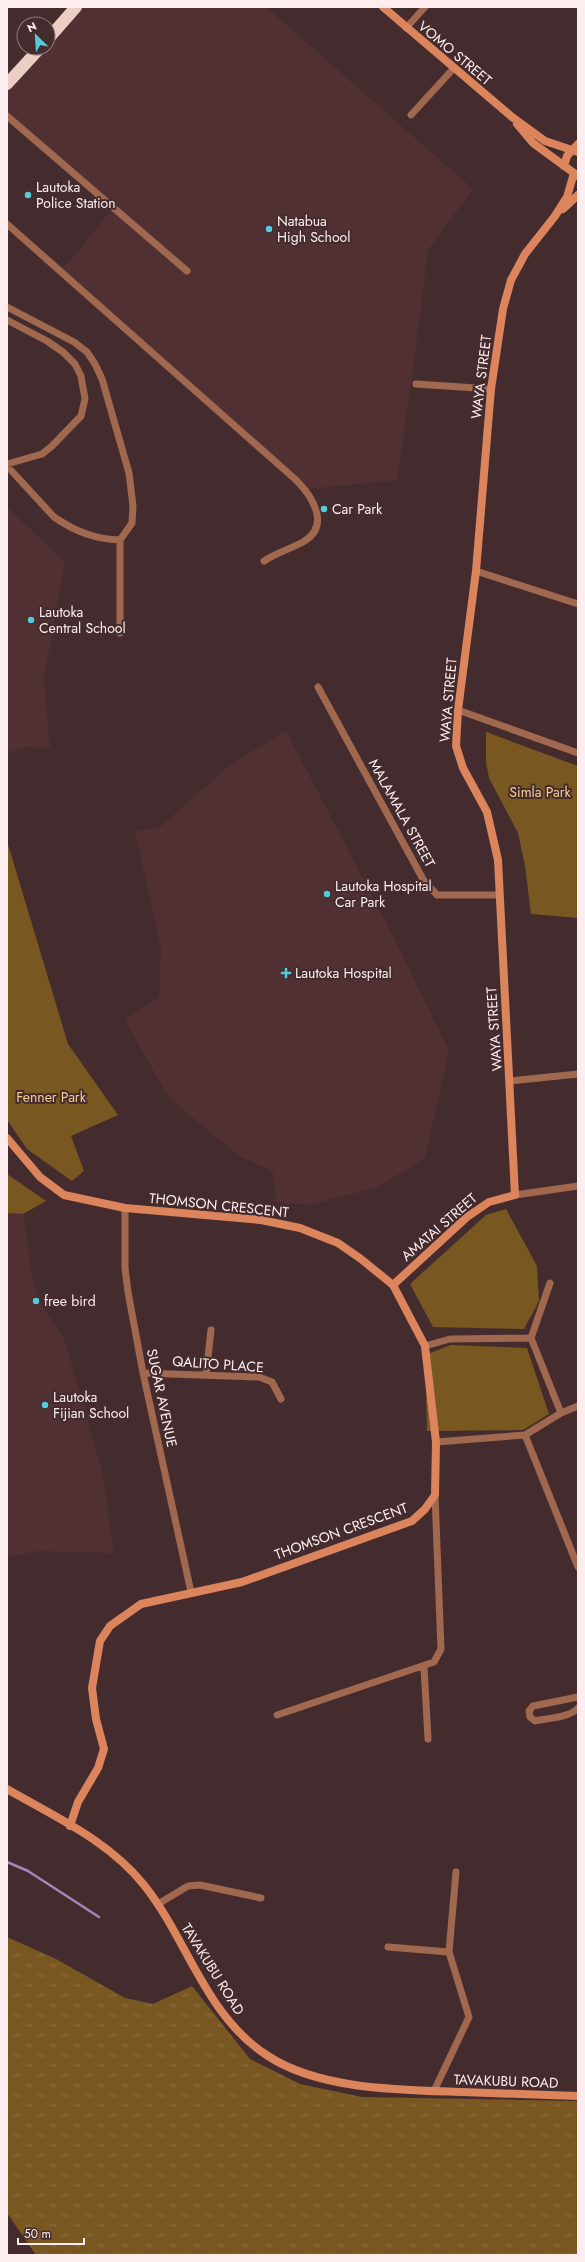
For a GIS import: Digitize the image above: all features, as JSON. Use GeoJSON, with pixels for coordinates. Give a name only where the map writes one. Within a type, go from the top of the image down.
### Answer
{"type":"FeatureCollection","features":[{"type":"Feature","properties":{"kind":"highway"},"geometry":{"type":"LineString","coordinates":[[56,29],[76,7]]}},
{"type":"Feature","properties":{"kind":"highway"},"geometry":{"type":"LineString","coordinates":[[7,84],[33,56]]}},
{"type":"Feature","properties":{"kind":"main road","name":"VOMO STREET"},"geometry":{"type":"LineString","coordinates":[[383,7],[512,117],[545,141],[575,151]]}},
{"type":"Feature","properties":{"kind":"main road","name":"VOMO STREET"},"geometry":{"type":"LineString","coordinates":[[512,117],[533,143],[576,175]]}},
{"type":"Feature","properties":{"kind":"main road"},"geometry":{"type":"LineString","coordinates":[[564,166],[566,159],[575,151],[578,144]]}},
{"type":"Feature","properties":{"kind":"main road","name":"WAYA STREET"},"geometry":{"type":"LineString","coordinates":[[556,216],[570,191],[576,175]]}},
{"type":"Feature","properties":{"kind":"main road","name":"WAYA STREET"},"geometry":{"type":"LineString","coordinates":[[515,1195],[510,1081],[498,895],[498,860],[487,812],[464,768],[456,746],[458,710],[476,570],[491,389],[502,308],[511,280],[525,254],[556,216],[578,195]]}},
{"type":"Feature","properties":{"kind":"main road","name":"THOMSON CRESCENT"},"geometry":{"type":"LineString","coordinates":[[7,1138],[40,1177],[64,1195],[125,1208],[261,1220],[300,1228],[338,1243],[361,1259],[393,1285],[425,1346],[436,1442],[435,1495],[425,1510],[412,1521],[242,1582],[141,1604],[110,1626],[100,1641],[92,1688],[96,1719],[104,1750],[98,1768],[78,1802],[70,1826]]}},
{"type":"Feature","properties":{"kind":"main road","name":"AMATAI STREET"},"geometry":{"type":"LineString","coordinates":[[393,1285],[466,1217],[489,1202],[515,1195]]}},
{"type":"Feature","properties":{"kind":"main road","name":"TAVAKUBU ROAD"},"geometry":{"type":"LineString","coordinates":[[7,1789],[70,1826],[95,1838],[143,1883],[158,1904],[223,2016],[248,2042],[269,2057],[302,2072],[363,2087],[578,2096]]}},
{"type":"Feature","properties":{"kind":"street"},"geometry":{"type":"LineString","coordinates":[[406,28],[425,7]]}},
{"type":"Feature","properties":{"kind":"street"},"geometry":{"type":"LineString","coordinates":[[411,115],[454,68]]}},
{"type":"Feature","properties":{"kind":"street"},"geometry":{"type":"LineString","coordinates":[[7,116],[187,271]]}},
{"type":"Feature","properties":{"kind":"street"},"geometry":{"type":"LineString","coordinates":[[7,224],[296,480],[308,494],[318,512],[317,523],[313,533],[302,543],[264,561]]}},
{"type":"Feature","properties":{"kind":"street"},"geometry":{"type":"LineString","coordinates":[[7,307],[61,334],[87,352],[102,379],[129,473],[133,506],[132,523],[120,540],[120,633]]}},
{"type":"Feature","properties":{"kind":"street"},"geometry":{"type":"LineString","coordinates":[[7,320],[47,341],[63,352],[75,364],[81,376],[85,399],[81,416],[52,446],[42,454],[7,465],[48,511],[64,524],[100,539],[120,540]]}},
{"type":"Feature","properties":{"kind":"street"},"geometry":{"type":"LineString","coordinates":[[416,384],[491,389]]}},
{"type":"Feature","properties":{"kind":"street"},"geometry":{"type":"LineString","coordinates":[[476,570],[578,604]]}},
{"type":"Feature","properties":{"kind":"street","name":"MALAMALA STREET"},"geometry":{"type":"LineString","coordinates":[[318,687],[424,881],[437,895],[498,895]]}},
{"type":"Feature","properties":{"kind":"street"},"geometry":{"type":"LineString","coordinates":[[458,710],[578,753]]}},
{"type":"Feature","properties":{"kind":"street"},"geometry":{"type":"LineString","coordinates":[[510,1081],[578,1074]]}},
{"type":"Feature","properties":{"kind":"street","name":"AMATAI STREET"},"geometry":{"type":"LineString","coordinates":[[515,1195],[578,1186]]}},
{"type":"Feature","properties":{"kind":"street","name":"SUGAR AVENUE"},"geometry":{"type":"LineString","coordinates":[[125,1208],[125,1268],[143,1373],[191,1592]]}},
{"type":"Feature","properties":{"kind":"street"},"geometry":{"type":"LineString","coordinates":[[550,1283],[531,1338],[561,1413]]}},
{"type":"Feature","properties":{"kind":"street"},"geometry":{"type":"LineString","coordinates":[[206,1375],[211,1330]]}},
{"type":"Feature","properties":{"kind":"street"},"geometry":{"type":"LineString","coordinates":[[425,1346],[450,1339],[531,1338]]}},
{"type":"Feature","properties":{"kind":"street","name":"QALITO PLACE"},"geometry":{"type":"LineString","coordinates":[[143,1373],[267,1378],[276,1387],[281,1399]]}},
{"type":"Feature","properties":{"kind":"street"},"geometry":{"type":"LineString","coordinates":[[436,1442],[525,1435],[561,1413],[578,1406]]}},
{"type":"Feature","properties":{"kind":"street"},"geometry":{"type":"LineString","coordinates":[[525,1435],[578,1567]]}},
{"type":"Feature","properties":{"kind":"street"},"geometry":{"type":"LineString","coordinates":[[277,1716],[424,1667],[434,1662],[441,1649],[435,1495]]}},
{"type":"Feature","properties":{"kind":"street"},"geometry":{"type":"LineString","coordinates":[[424,1667],[428,1739]]}},
{"type":"Feature","properties":{"kind":"street"},"geometry":{"type":"LineString","coordinates":[[578,1697],[533,1706],[529,1711],[530,1717],[535,1721],[565,1715],[574,1712],[578,1708]]}},
{"type":"Feature","properties":{"kind":"street"},"geometry":{"type":"LineString","coordinates":[[434,2091],[469,2016],[448,1952],[456,1872]]}},
{"type":"Feature","properties":{"kind":"street"},"geometry":{"type":"LineString","coordinates":[[158,1904],[188,1886],[200,1885],[261,1898]]}},
{"type":"Feature","properties":{"kind":"street"},"geometry":{"type":"LineString","coordinates":[[388,1947],[448,1952]]}},
{"type":"Feature","properties":{"kind":"shaded area","name":"Natabua High School"},"geometry":{"type":"Polygon","coordinates":[[[81,7],[266,7],[473,189],[428,250],[397,480],[308,489],[63,269],[113,208],[7,111],[7,88],[37,56],[56,56],[56,34],[81,7]]]}},
{"type":"Feature","properties":{"kind":"shaded area","name":"Lautoka Central School"},"geometry":{"type":"Polygon","coordinates":[[[7,507],[65,562],[44,678],[50,748],[26,747],[7,753],[7,507]]]}},
{"type":"Feature","properties":{"kind":"shaded area","name":"Lautoka Hospital"},"geometry":{"type":"Polygon","coordinates":[[[286,731],[391,932],[449,1051],[425,1158],[378,1187],[309,1205],[276,1202],[273,1172],[240,1156],[182,1109],[166,1093],[125,1020],[159,997],[161,948],[135,832],[160,827],[230,765],[286,731]]]}},
{"type":"Feature","properties":{"kind":"shaded area","name":"Lautoka Fijian School"},"geometry":{"type":"Polygon","coordinates":[[[7,1213],[23,1214],[33,1281],[41,1304],[64,1338],[102,1471],[114,1553],[37,1551],[7,1557],[7,1213]]]}},
{"type":"Feature","properties":{"kind":"green space","name":"Simla Park"},"geometry":{"type":"Polygon","coordinates":[[[486,732],[578,766],[578,918],[531,914],[525,866],[518,833],[489,778],[486,763],[486,732]]]}},
{"type":"Feature","properties":{"kind":"green space","name":"Fenner Park"},"geometry":{"type":"Polygon","coordinates":[[[7,841],[68,1044],[118,1115],[71,1136],[84,1171],[72,1181],[27,1149],[7,1120],[7,841]]]}},
{"type":"Feature","properties":{"kind":"green space"},"geometry":{"type":"Polygon","coordinates":[[[7,1174],[46,1201],[23,1214],[7,1213],[7,1174]]]}},
{"type":"Feature","properties":{"kind":"green space"},"geometry":{"type":"Polygon","coordinates":[[[506,1209],[537,1266],[539,1301],[524,1329],[433,1327],[410,1284],[486,1215],[506,1209]]]}},
{"type":"Feature","properties":{"kind":"green space"},"geometry":{"type":"Polygon","coordinates":[[[451,1345],[527,1348],[549,1414],[523,1430],[427,1431],[425,1355],[451,1345]]]}},
{"type":"Feature","properties":{"kind":"green space"},"geometry":{"type":"Polygon","coordinates":[[[7,1937],[56,1959],[125,1998],[153,2004],[192,1986],[250,2059],[300,2084],[362,2097],[578,2101],[578,2255],[36,2255],[7,2213],[7,1937]]]}},
{"type":"Feature","properties":{"kind":"waterway"},"geometry":{"type":"LineString","coordinates":[[7,1862],[28,1871],[99,1917]]}},
{"type":"Feature","properties":{"kind":"place","name":"Lautoka Police Station"},"geometry":{"type":"Point","coordinates":[28,195]}},
{"type":"Feature","properties":{"kind":"place","name":"Natabua High School"},"geometry":{"type":"Point","coordinates":[269,229]}},
{"type":"Feature","properties":{"kind":"place","name":"Car Park"},"geometry":{"type":"Point","coordinates":[324,509]}},
{"type":"Feature","properties":{"kind":"place","name":"Lautoka Central School"},"geometry":{"type":"Point","coordinates":[31,620]}},
{"type":"Feature","properties":{"kind":"place","name":"Lautoka Hospital Car Park"},"geometry":{"type":"Point","coordinates":[327,894]}},
{"type":"Feature","properties":{"kind":"place","name":"Lautoka Hospital"},"geometry":{"type":"Point","coordinates":[286,973]}},
{"type":"Feature","properties":{"kind":"place","name":"free bird"},"geometry":{"type":"Point","coordinates":[36,1301]}},
{"type":"Feature","properties":{"kind":"place","name":"Lautoka Fijian School"},"geometry":{"type":"Point","coordinates":[45,1405]}}]}
